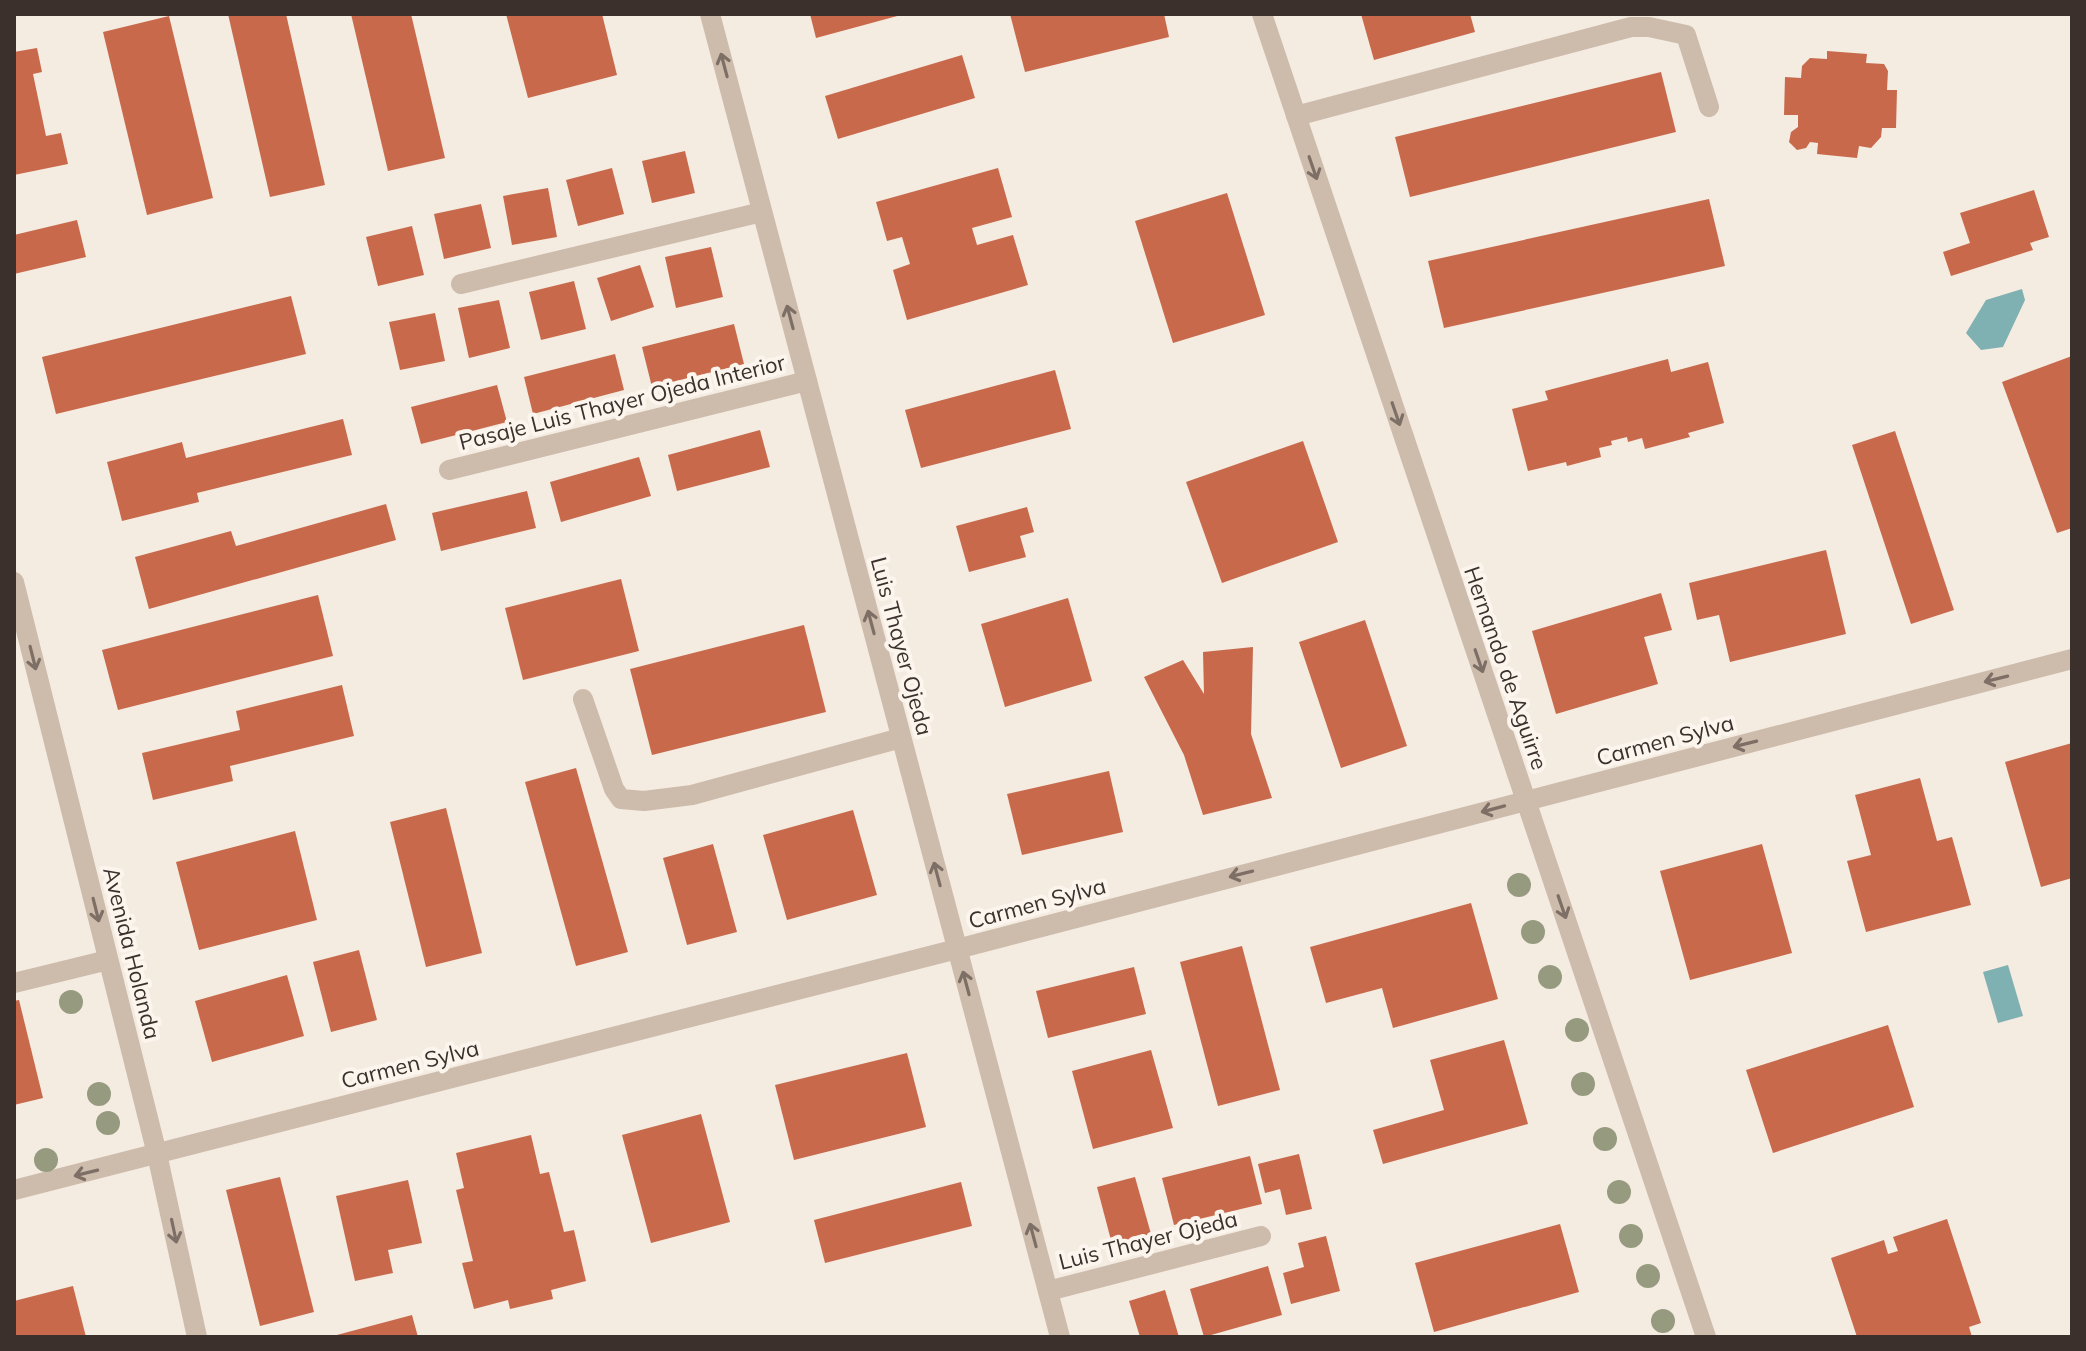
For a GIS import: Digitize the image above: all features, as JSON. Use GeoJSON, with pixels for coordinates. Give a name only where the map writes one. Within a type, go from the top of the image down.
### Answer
{"type":"FeatureCollection","features":[{"type":"Feature","properties":{"kind":"street","name":"Luis Thayer Ojeda"},"geometry":{"type":"LineString","coordinates":[[710,14],[1060,1337]]}},
{"type":"Feature","properties":{"kind":"street","name":"Hernando de Aguirre"},"geometry":{"type":"LineString","coordinates":[[1262,14],[1706,1337]]}},
{"type":"Feature","properties":{"kind":"street"},"geometry":{"type":"LineString","coordinates":[[1296,116],[1631,27],[1649,27],[1686,35],[1709,107]]}},
{"type":"Feature","properties":{"kind":"street"},"geometry":{"type":"LineString","coordinates":[[461,284],[762,212]]}},
{"type":"Feature","properties":{"kind":"street","name":"Pasaje Luis Thayer Ojeda Interior"},"geometry":{"type":"LineString","coordinates":[[449,470],[807,381]]}},
{"type":"Feature","properties":{"kind":"street","name":"Avenida Holanda"},"geometry":{"type":"LineString","coordinates":[[14,582],[157,1154],[197,1337]]}},
{"type":"Feature","properties":{"kind":"street","name":"Carmen Sylva"},"geometry":{"type":"LineString","coordinates":[[14,1190],[2072,659]]}},
{"type":"Feature","properties":{"kind":"street"},"geometry":{"type":"LineString","coordinates":[[583,699],[614,789],[621,799],[644,801],[692,795],[901,738]]}},
{"type":"Feature","properties":{"kind":"street"},"geometry":{"type":"LineString","coordinates":[[14,983],[108,960]]}},
{"type":"Feature","properties":{"kind":"street","name":"Luis Thayer Ojeda"},"geometry":{"type":"LineString","coordinates":[[1048,1291],[1261,1236]]}},
{"type":"Feature","properties":{"kind":"water"},"geometry":{"type":"Polygon","coordinates":[[[2022,289],[2025,300],[2003,347],[1981,350],[1966,333],[1986,300],[2022,289]]]}},
{"type":"Feature","properties":{"kind":"water"},"geometry":{"type":"Polygon","coordinates":[[[2008,965],[2023,1016],[1998,1023],[1983,972],[2008,965]]]}},
{"type":"Feature","properties":{"kind":"building"},"geometry":{"type":"Polygon","coordinates":[[[228,14],[286,14],[325,185],[270,197],[228,14]]]}},
{"type":"Feature","properties":{"kind":"building"},"geometry":{"type":"Polygon","coordinates":[[[351,14],[411,14],[445,158],[388,171],[351,14]]]}},
{"type":"Feature","properties":{"kind":"building"},"geometry":{"type":"Polygon","coordinates":[[[506,14],[602,14],[617,75],[528,98],[506,14]]]}},
{"type":"Feature","properties":{"kind":"building"},"geometry":{"type":"Polygon","coordinates":[[[810,14],[901,14],[901,15],[816,38],[810,14]]]}},
{"type":"Feature","properties":{"kind":"building"},"geometry":{"type":"Polygon","coordinates":[[[1010,14],[1164,14],[1169,37],[1025,72],[1010,14]]]}},
{"type":"Feature","properties":{"kind":"building"},"geometry":{"type":"Polygon","coordinates":[[[1361,14],[1470,14],[1475,32],[1374,60],[1361,14]]]}},
{"type":"Feature","properties":{"kind":"building"},"geometry":{"type":"Polygon","coordinates":[[[169,16],[213,198],[147,215],[103,32],[169,16]]]}},
{"type":"Feature","properties":{"kind":"building"},"geometry":{"type":"Polygon","coordinates":[[[37,48],[42,72],[33,74],[46,136],[61,133],[68,164],[14,175],[14,52],[37,48]]]}},
{"type":"Feature","properties":{"kind":"building"},"geometry":{"type":"Polygon","coordinates":[[[1827,51],[1867,54],[1866,63],[1884,64],[1888,71],[1887,90],[1897,90],[1896,128],[1882,128],[1881,137],[1871,148],[1859,146],[1857,158],[1817,154],[1818,143],[1810,142],[1806,148],[1797,150],[1789,142],[1791,132],[1798,127],[1798,115],[1784,115],[1785,77],[1801,78],[1802,66],[1810,58],[1827,59],[1827,51]]]}},
{"type":"Feature","properties":{"kind":"building"},"geometry":{"type":"Polygon","coordinates":[[[962,55],[975,98],[838,139],[825,96],[962,55]]]}},
{"type":"Feature","properties":{"kind":"building"},"geometry":{"type":"Polygon","coordinates":[[[1661,72],[1676,132],[1410,197],[1395,137],[1661,72]]]}},
{"type":"Feature","properties":{"kind":"building"},"geometry":{"type":"Polygon","coordinates":[[[685,151],[695,193],[652,203],[642,161],[685,151]]]}},
{"type":"Feature","properties":{"kind":"building"},"geometry":{"type":"Polygon","coordinates":[[[612,168],[624,214],[578,226],[566,180],[612,168]]]}},
{"type":"Feature","properties":{"kind":"building"},"geometry":{"type":"Polygon","coordinates":[[[998,168],[1012,217],[972,228],[977,245],[1013,235],[1028,285],[907,320],[893,270],[910,264],[902,237],[887,241],[876,202],[998,168]]]}},
{"type":"Feature","properties":{"kind":"building"},"geometry":{"type":"Polygon","coordinates":[[[548,188],[557,237],[512,245],[503,196],[548,188]]]}},
{"type":"Feature","properties":{"kind":"building"},"geometry":{"type":"Polygon","coordinates":[[[2034,190],[2049,237],[2030,243],[2033,250],[1951,276],[1943,252],[1970,243],[1960,213],[2034,190]]]}},
{"type":"Feature","properties":{"kind":"building"},"geometry":{"type":"Polygon","coordinates":[[[1227,193],[1265,315],[1173,343],[1135,221],[1227,193]]]}},
{"type":"Feature","properties":{"kind":"building"},"geometry":{"type":"Polygon","coordinates":[[[1709,199],[1725,266],[1444,328],[1428,261],[1709,199]]]}},
{"type":"Feature","properties":{"kind":"building"},"geometry":{"type":"Polygon","coordinates":[[[481,204],[491,248],[444,259],[434,214],[481,204]]]}},
{"type":"Feature","properties":{"kind":"building"},"geometry":{"type":"Polygon","coordinates":[[[77,220],[86,257],[14,274],[14,235],[77,220]]]}},
{"type":"Feature","properties":{"kind":"building"},"geometry":{"type":"Polygon","coordinates":[[[412,226],[424,275],[378,286],[366,237],[412,226]]]}},
{"type":"Feature","properties":{"kind":"building"},"geometry":{"type":"Polygon","coordinates":[[[711,247],[723,297],[676,308],[665,257],[711,247]]]}},
{"type":"Feature","properties":{"kind":"building"},"geometry":{"type":"Polygon","coordinates":[[[640,265],[654,307],[611,321],[597,278],[640,265]]]}},
{"type":"Feature","properties":{"kind":"building"},"geometry":{"type":"Polygon","coordinates":[[[574,281],[586,329],[541,340],[529,292],[574,281]]]}},
{"type":"Feature","properties":{"kind":"building"},"geometry":{"type":"Polygon","coordinates":[[[291,296],[306,354],[56,414],[42,357],[291,296]]]}},
{"type":"Feature","properties":{"kind":"building"},"geometry":{"type":"Polygon","coordinates":[[[499,300],[510,348],[469,358],[458,308],[499,300]]]}},
{"type":"Feature","properties":{"kind":"building"},"geometry":{"type":"Polygon","coordinates":[[[435,313],[445,361],[400,370],[389,322],[435,313]]]}},
{"type":"Feature","properties":{"kind":"building"},"geometry":{"type":"Polygon","coordinates":[[[734,324],[744,364],[652,387],[642,347],[734,324]]]}},
{"type":"Feature","properties":{"kind":"building"},"geometry":{"type":"Polygon","coordinates":[[[615,354],[624,390],[533,414],[524,377],[615,354]]]}},
{"type":"Feature","properties":{"kind":"building"},"geometry":{"type":"Polygon","coordinates":[[[2072,356],[2072,528],[2057,533],[2002,382],[2072,356]]]}},
{"type":"Feature","properties":{"kind":"building"},"geometry":{"type":"Polygon","coordinates":[[[1668,359],[1671,372],[1708,362],[1724,423],[1688,433],[1690,437],[1645,449],[1642,438],[1628,442],[1627,437],[1599,448],[1601,457],[1567,466],[1566,462],[1528,471],[1512,409],[1548,400],[1545,391],[1668,359]]]}},
{"type":"Feature","properties":{"kind":"building"},"geometry":{"type":"Polygon","coordinates":[[[1055,370],[1071,429],[921,468],[905,410],[1055,370]]]}},
{"type":"Feature","properties":{"kind":"building"},"geometry":{"type":"Polygon","coordinates":[[[497,385],[507,422],[421,444],[411,407],[497,385]]]}},
{"type":"Feature","properties":{"kind":"building"},"geometry":{"type":"Polygon","coordinates":[[[343,419],[352,455],[197,493],[199,502],[122,521],[107,462],[182,442],[186,458],[343,419]]]}},
{"type":"Feature","properties":{"kind":"building"},"geometry":{"type":"Polygon","coordinates":[[[760,430],[770,467],[677,491],[668,455],[760,430]]]}},
{"type":"Feature","properties":{"kind":"building"},"geometry":{"type":"Polygon","coordinates":[[[1895,431],[1954,610],[1911,624],[1852,445],[1895,431]]]}},
{"type":"Feature","properties":{"kind":"building"},"geometry":{"type":"Polygon","coordinates":[[[1303,441],[1338,542],[1222,583],[1186,482],[1303,441]]]}},
{"type":"Feature","properties":{"kind":"building"},"geometry":{"type":"Polygon","coordinates":[[[639,457],[651,496],[561,522],[550,482],[639,457]]]}},
{"type":"Feature","properties":{"kind":"building"},"geometry":{"type":"Polygon","coordinates":[[[527,491],[536,528],[441,551],[432,513],[527,491]]]}},
{"type":"Feature","properties":{"kind":"building"},"geometry":{"type":"Polygon","coordinates":[[[386,504],[396,540],[149,609],[135,557],[231,531],[236,546],[386,504]]]}},
{"type":"Feature","properties":{"kind":"building"},"geometry":{"type":"Polygon","coordinates":[[[1027,507],[1034,532],[1020,536],[1026,557],[969,572],[956,526],[1027,507]]]}},
{"type":"Feature","properties":{"kind":"building"},"geometry":{"type":"Polygon","coordinates":[[[1826,550],[1846,634],[1730,662],[1719,615],[1697,620],[1689,583],[1826,550]]]}},
{"type":"Feature","properties":{"kind":"building"},"geometry":{"type":"Polygon","coordinates":[[[621,579],[639,651],[523,680],[505,608],[621,579]]]}},
{"type":"Feature","properties":{"kind":"building"},"geometry":{"type":"Polygon","coordinates":[[[1661,593],[1672,630],[1644,637],[1658,684],[1556,714],[1532,631],[1661,593]]]}},
{"type":"Feature","properties":{"kind":"building"},"geometry":{"type":"Polygon","coordinates":[[[318,595],[333,656],[118,710],[102,650],[318,595]]]}},
{"type":"Feature","properties":{"kind":"building"},"geometry":{"type":"Polygon","coordinates":[[[1068,598],[1092,681],[1005,707],[981,624],[1068,598]]]}},
{"type":"Feature","properties":{"kind":"building"},"geometry":{"type":"Polygon","coordinates":[[[1365,620],[1407,746],[1341,768],[1299,642],[1365,620]]]}},
{"type":"Feature","properties":{"kind":"building"},"geometry":{"type":"Polygon","coordinates":[[[804,625],[826,712],[652,755],[630,669],[804,625]]]}},
{"type":"Feature","properties":{"kind":"building"},"geometry":{"type":"Polygon","coordinates":[[[1253,647],[1251,734],[1272,798],[1203,815],[1184,755],[1144,677],[1183,660],[1204,694],[1203,652],[1253,647]]]}},
{"type":"Feature","properties":{"kind":"building"},"geometry":{"type":"Polygon","coordinates":[[[342,685],[354,736],[230,766],[233,781],[153,800],[142,753],[240,730],[236,711],[342,685]]]}},
{"type":"Feature","properties":{"kind":"building"},"geometry":{"type":"Polygon","coordinates":[[[2072,743],[2072,878],[2041,887],[2005,762],[2072,743]]]}},
{"type":"Feature","properties":{"kind":"building"},"geometry":{"type":"Polygon","coordinates":[[[576,768],[628,952],[576,966],[525,782],[576,768]]]}},
{"type":"Feature","properties":{"kind":"building"},"geometry":{"type":"Polygon","coordinates":[[[1109,771],[1123,832],[1022,855],[1007,794],[1109,771]]]}},
{"type":"Feature","properties":{"kind":"building"},"geometry":{"type":"Polygon","coordinates":[[[1920,778],[1937,841],[1952,837],[1971,905],[1866,932],[1847,861],[1871,855],[1855,795],[1920,778]]]}},
{"type":"Feature","properties":{"kind":"building"},"geometry":{"type":"Polygon","coordinates":[[[446,808],[482,953],[426,967],[390,822],[446,808]]]}},
{"type":"Feature","properties":{"kind":"building"},"geometry":{"type":"Polygon","coordinates":[[[853,810],[877,895],[787,920],[763,835],[853,810]]]}},
{"type":"Feature","properties":{"kind":"building"},"geometry":{"type":"Polygon","coordinates":[[[295,831],[317,920],[199,950],[176,862],[295,831]]]}},
{"type":"Feature","properties":{"kind":"building"},"geometry":{"type":"Polygon","coordinates":[[[713,844],[737,932],[687,945],[663,858],[713,844]]]}},
{"type":"Feature","properties":{"kind":"building"},"geometry":{"type":"Polygon","coordinates":[[[1762,844],[1792,953],[1690,980],[1660,871],[1762,844]]]}},
{"type":"Feature","properties":{"kind":"building"},"geometry":{"type":"Polygon","coordinates":[[[1471,903],[1498,999],[1393,1028],[1382,988],[1326,1003],[1310,947],[1471,903]]]}},
{"type":"Feature","properties":{"kind":"building"},"geometry":{"type":"Polygon","coordinates":[[[1242,946],[1280,1090],[1218,1106],[1180,962],[1242,946]]]}},
{"type":"Feature","properties":{"kind":"building"},"geometry":{"type":"Polygon","coordinates":[[[359,950],[377,1020],[331,1032],[313,962],[359,950]]]}},
{"type":"Feature","properties":{"kind":"building"},"geometry":{"type":"Polygon","coordinates":[[[1134,967],[1146,1014],[1048,1038],[1036,991],[1134,967]]]}},
{"type":"Feature","properties":{"kind":"building"},"geometry":{"type":"Polygon","coordinates":[[[287,975],[304,1036],[212,1062],[195,1001],[287,975]]]}},
{"type":"Feature","properties":{"kind":"building"},"geometry":{"type":"Polygon","coordinates":[[[19,1000],[43,1098],[14,1105],[14,1001],[19,1000]]]}},
{"type":"Feature","properties":{"kind":"building"},"geometry":{"type":"Polygon","coordinates":[[[1888,1025],[1914,1107],[1773,1153],[1746,1070],[1888,1025]]]}},
{"type":"Feature","properties":{"kind":"building"},"geometry":{"type":"Polygon","coordinates":[[[1504,1040],[1528,1124],[1383,1164],[1373,1130],[1444,1110],[1430,1060],[1504,1040]]]}},
{"type":"Feature","properties":{"kind":"building"},"geometry":{"type":"Polygon","coordinates":[[[1151,1050],[1173,1128],[1093,1149],[1072,1071],[1151,1050]]]}},
{"type":"Feature","properties":{"kind":"building"},"geometry":{"type":"Polygon","coordinates":[[[907,1053],[926,1127],[794,1160],[775,1085],[907,1053]]]}},
{"type":"Feature","properties":{"kind":"building"},"geometry":{"type":"Polygon","coordinates":[[[701,1114],[730,1222],[651,1243],[622,1135],[701,1114]]]}},
{"type":"Feature","properties":{"kind":"building"},"geometry":{"type":"Polygon","coordinates":[[[531,1135],[540,1174],[549,1172],[564,1232],[574,1230],[586,1281],[551,1290],[553,1299],[510,1309],[508,1300],[474,1309],[462,1263],[473,1261],[456,1190],[464,1188],[456,1153],[531,1135]]]}},
{"type":"Feature","properties":{"kind":"building"},"geometry":{"type":"Polygon","coordinates":[[[1299,1154],[1312,1209],[1286,1215],[1280,1189],[1265,1193],[1258,1164],[1299,1154]]]}},
{"type":"Feature","properties":{"kind":"building"},"geometry":{"type":"Polygon","coordinates":[[[1250,1156],[1262,1204],[1174,1225],[1162,1178],[1250,1156]]]}},
{"type":"Feature","properties":{"kind":"building"},"geometry":{"type":"Polygon","coordinates":[[[280,1177],[314,1312],[260,1326],[226,1190],[280,1177]]]}},
{"type":"Feature","properties":{"kind":"building"},"geometry":{"type":"Polygon","coordinates":[[[1135,1177],[1151,1234],[1112,1244],[1097,1187],[1135,1177]]]}},
{"type":"Feature","properties":{"kind":"building"},"geometry":{"type":"Polygon","coordinates":[[[408,1180],[422,1243],[388,1250],[393,1273],[355,1281],[336,1196],[408,1180]]]}},
{"type":"Feature","properties":{"kind":"building"},"geometry":{"type":"Polygon","coordinates":[[[961,1182],[972,1226],[825,1263],[814,1220],[961,1182]]]}},
{"type":"Feature","properties":{"kind":"building"},"geometry":{"type":"Polygon","coordinates":[[[1947,1219],[1981,1323],[1969,1327],[1972,1337],[1857,1337],[1831,1258],[1884,1240],[1888,1254],[1898,1251],[1893,1237],[1947,1219]]]}},
{"type":"Feature","properties":{"kind":"building"},"geometry":{"type":"Polygon","coordinates":[[[1560,1224],[1579,1292],[1434,1332],[1415,1263],[1560,1224]]]}},
{"type":"Feature","properties":{"kind":"building"},"geometry":{"type":"Polygon","coordinates":[[[1326,1236],[1340,1291],[1291,1304],[1283,1273],[1304,1267],[1298,1243],[1326,1236]]]}},
{"type":"Feature","properties":{"kind":"building"},"geometry":{"type":"Polygon","coordinates":[[[1268,1266],[1282,1315],[1204,1337],[1190,1289],[1268,1266]]]}},
{"type":"Feature","properties":{"kind":"building"},"geometry":{"type":"Polygon","coordinates":[[[73,1286],[86,1337],[14,1337],[14,1301],[73,1286]]]}},
{"type":"Feature","properties":{"kind":"building"},"geometry":{"type":"Polygon","coordinates":[[[1165,1290],[1179,1337],[1140,1337],[1129,1301],[1165,1290]]]}},
{"type":"Feature","properties":{"kind":"building"},"geometry":{"type":"Polygon","coordinates":[[[412,1315],[418,1337],[333,1337],[333,1336],[412,1315]]]}}]}
